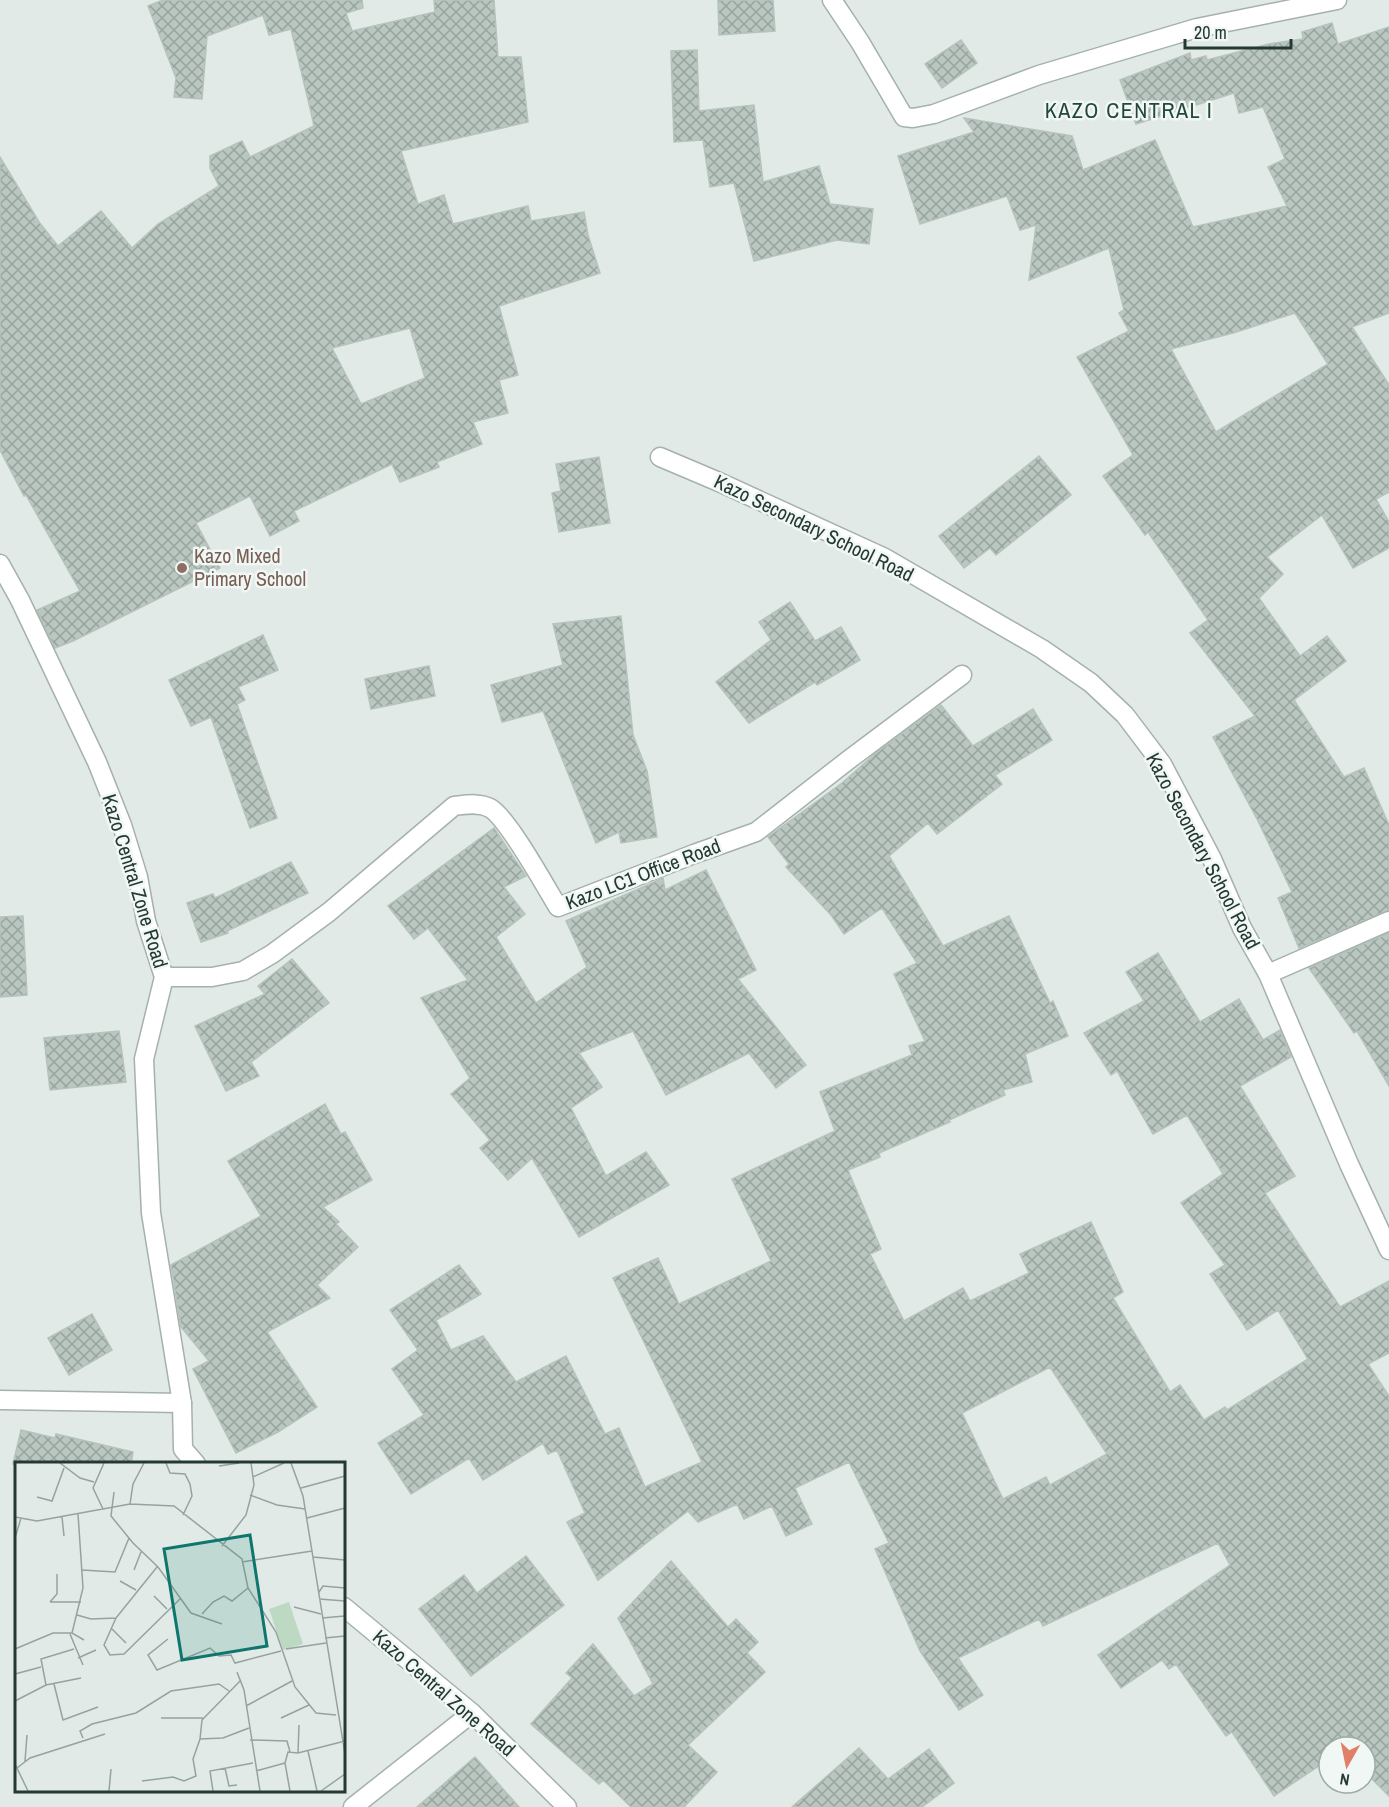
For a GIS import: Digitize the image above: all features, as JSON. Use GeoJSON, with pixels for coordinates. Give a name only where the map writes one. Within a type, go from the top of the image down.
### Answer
{"type":"FeatureCollection","features":[{"type":"Feature","properties":{"kind":"street"},"geometry":{"type":"LineString","coordinates":[[832,0],[860,42],[904,117],[934,114],[1039,75],[1197,28],[1337,0]]}},
{"type":"Feature","properties":{"kind":"street","name":"Kazo Secondary School Road"},"geometry":{"type":"LineString","coordinates":[[660,457],[885,558],[1042,649],[1091,683],[1125,715],[1162,764],[1212,860],[1242,928],[1269,974],[1348,1164],[1389,1250]]}},
{"type":"Feature","properties":{"kind":"street","name":"Kazo Central Zone Road"},"geometry":{"type":"LineString","coordinates":[[0,564],[20,600],[97,762],[118,814],[138,877],[146,921],[164,977],[144,1059],[151,1213],[182,1403],[183,1449],[194,1462]]}},
{"type":"Feature","properties":{"kind":"street","name":"Kazo LC1 Office Road"},"geometry":{"type":"LineString","coordinates":[[164,977],[212,977],[243,971],[272,954],[329,912],[454,806],[471,804],[490,808],[504,821],[558,907],[596,893],[756,832],[962,675]]}},
{"type":"Feature","properties":{"kind":"street"},"geometry":{"type":"LineString","coordinates":[[1269,974],[1389,921]]}},
{"type":"Feature","properties":{"kind":"street"},"geometry":{"type":"LineString","coordinates":[[0,1400],[182,1403]]}},
{"type":"Feature","properties":{"kind":"street","name":"Kazo Central Zone Road"},"geometry":{"type":"LineString","coordinates":[[345,1607],[472,1713],[567,1807]]}},
{"type":"Feature","properties":{"kind":"street"},"geometry":{"type":"LineString","coordinates":[[353,1807],[472,1713]]}},
{"type":"Feature","properties":{"kind":"building"},"geometry":{"type":"Polygon","coordinates":[[[163,0],[362,0],[363,8],[346,13],[352,31],[435,12],[434,0],[494,0],[498,57],[521,57],[528,122],[401,151],[418,204],[444,195],[453,224],[528,206],[531,221],[584,212],[588,235],[600,273],[499,306],[518,375],[499,380],[508,413],[473,422],[482,444],[437,462],[439,467],[400,482],[392,464],[294,511],[299,521],[270,536],[250,496],[196,523],[220,568],[55,648],[37,610],[80,591],[26,495],[24,496],[0,450],[0,157],[39,222],[58,246],[101,211],[132,248],[158,224],[219,186],[210,168],[210,156],[242,141],[250,157],[314,126],[291,29],[269,35],[263,15],[207,36],[202,99],[174,97],[176,78],[148,6],[163,0]],[[410,328],[332,348],[361,404],[425,378],[410,328]]]}},
{"type":"Feature","properties":{"kind":"building"},"geometry":{"type":"Polygon","coordinates":[[[718,0],[773,0],[775,31],[719,35],[718,0]]]}},
{"type":"Feature","properties":{"kind":"building"},"geometry":{"type":"Polygon","coordinates":[[[1332,23],[1338,44],[1389,27],[1389,313],[1352,327],[1389,385],[1389,492],[1376,499],[1389,522],[1389,548],[1353,568],[1322,515],[1267,557],[1283,574],[1259,598],[1300,656],[1327,636],[1346,661],[1294,700],[1344,777],[1364,768],[1389,825],[1389,910],[1299,948],[1278,898],[1292,892],[1257,819],[1213,737],[1255,716],[1190,633],[1208,620],[1148,532],[1145,535],[1103,476],[1133,455],[1077,357],[1129,331],[1119,313],[1124,310],[1109,248],[1029,280],[1036,225],[1020,230],[1007,196],[920,224],[898,156],[974,132],[964,118],[1072,136],[1083,170],[1155,140],[1193,227],[1287,206],[1268,167],[1285,159],[1263,107],[1239,113],[1234,93],[1136,124],[1120,80],[1190,53],[1191,60],[1206,56],[1207,60],[1269,44],[1303,39],[1302,32],[1332,23]],[[1295,313],[1233,333],[1171,349],[1216,432],[1328,364],[1295,313]]]}},
{"type":"Feature","properties":{"kind":"building"},"geometry":{"type":"Polygon","coordinates":[[[961,40],[977,63],[942,88],[925,64],[961,40]]]}},
{"type":"Feature","properties":{"kind":"building"},"geometry":{"type":"Polygon","coordinates":[[[697,50],[699,111],[754,105],[763,182],[819,166],[830,204],[873,209],[869,244],[837,240],[754,261],[734,183],[710,187],[703,140],[674,142],[671,51],[697,50]]]}},
{"type":"Feature","properties":{"kind":"building"},"geometry":{"type":"Polygon","coordinates":[[[1039,456],[1071,495],[996,555],[990,548],[964,568],[939,536],[1039,456]]]}},
{"type":"Feature","properties":{"kind":"building"},"geometry":{"type":"Polygon","coordinates":[[[599,457],[610,523],[559,532],[552,493],[561,491],[556,464],[599,457]]]}},
{"type":"Feature","properties":{"kind":"building"},"geometry":{"type":"Polygon","coordinates":[[[790,602],[815,641],[841,627],[860,660],[817,685],[815,682],[749,723],[716,682],[771,640],[759,622],[790,602]]]}},
{"type":"Feature","properties":{"kind":"building"},"geometry":{"type":"Polygon","coordinates":[[[621,616],[633,735],[647,771],[657,837],[621,843],[619,832],[596,843],[543,711],[502,722],[491,685],[563,665],[553,624],[621,616]]]}},
{"type":"Feature","properties":{"kind":"building"},"geometry":{"type":"Polygon","coordinates":[[[263,635],[278,670],[238,687],[245,700],[237,704],[277,818],[250,828],[211,717],[191,726],[169,680],[263,635]]]}},
{"type":"Feature","properties":{"kind":"building"},"geometry":{"type":"Polygon","coordinates":[[[429,666],[435,696],[371,709],[365,679],[429,666]]]}},
{"type":"Feature","properties":{"kind":"building"},"geometry":{"type":"Polygon","coordinates":[[[941,705],[973,746],[1033,709],[1052,740],[995,775],[1002,784],[937,834],[928,823],[889,856],[943,946],[1009,916],[1050,1003],[1053,1001],[1068,1036],[1025,1054],[1032,1082],[1003,1090],[1005,1095],[879,1153],[880,1157],[848,1170],[881,1249],[870,1254],[904,1321],[963,1288],[970,1301],[1029,1273],[1020,1254],[1091,1222],[1123,1292],[1113,1298],[1170,1392],[1180,1385],[1204,1420],[1225,1407],[1227,1410],[1308,1359],[1278,1310],[1247,1330],[1210,1274],[1225,1265],[1181,1203],[1223,1174],[1187,1115],[1153,1134],[1117,1071],[1111,1075],[1084,1033],[1144,1001],[1126,972],[1158,953],[1200,1022],[1239,999],[1263,1040],[1280,1030],[1291,1057],[1240,1086],[1295,1176],[1265,1193],[1340,1307],[1389,1281],[1389,1353],[1368,1364],[1389,1396],[1389,1796],[1377,1784],[1377,1735],[1317,1735],[1317,1767],[1274,1796],[1232,1732],[1226,1736],[1176,1664],[1169,1669],[1162,1660],[1121,1688],[1098,1655],[1230,1565],[1218,1543],[1043,1626],[1039,1619],[958,1658],[983,1695],[959,1710],[920,1651],[875,1549],[889,1543],[849,1462],[795,1488],[812,1524],[786,1536],[772,1506],[744,1519],[737,1504],[698,1522],[688,1511],[598,1580],[567,1522],[585,1513],[557,1450],[548,1454],[543,1443],[483,1480],[469,1458],[411,1494],[378,1443],[424,1415],[392,1369],[418,1350],[390,1310],[459,1265],[481,1294],[436,1320],[451,1350],[483,1336],[516,1382],[566,1356],[605,1434],[619,1428],[645,1487],[702,1462],[613,1278],[658,1258],[679,1304],[771,1261],[732,1179],[835,1131],[820,1092],[912,1055],[909,1046],[925,1041],[894,974],[917,963],[882,908],[844,934],[831,915],[786,867],[789,864],[768,837],[842,783],[876,753],[941,705]],[[1050,1367],[962,1413],[1003,1499],[1046,1477],[1050,1485],[1107,1454],[1050,1367]]]}},
{"type":"Feature","properties":{"kind":"building"},"geometry":{"type":"Polygon","coordinates":[[[494,828],[526,876],[504,887],[525,914],[496,937],[536,1003],[587,967],[566,921],[663,878],[665,890],[706,870],[756,970],[738,979],[806,1065],[776,1088],[749,1053],[666,1095],[633,1031],[579,1053],[602,1087],[571,1108],[606,1176],[646,1152],[669,1185],[579,1237],[532,1158],[508,1180],[480,1148],[490,1140],[451,1094],[470,1078],[421,998],[468,980],[428,928],[414,939],[388,906],[494,828]]]}},
{"type":"Feature","properties":{"kind":"building"},"geometry":{"type":"Polygon","coordinates":[[[291,862],[308,893],[227,931],[228,933],[201,942],[187,903],[213,894],[215,898],[291,862]]]}},
{"type":"Feature","properties":{"kind":"building"},"geometry":{"type":"Polygon","coordinates":[[[23,916],[27,995],[0,997],[0,917],[23,916]]]}},
{"type":"Feature","properties":{"kind":"building"},"geometry":{"type":"Polygon","coordinates":[[[1389,933],[1389,1086],[1357,1031],[1354,1033],[1309,968],[1389,933]]]}},
{"type":"Feature","properties":{"kind":"building"},"geometry":{"type":"Polygon","coordinates":[[[292,959],[329,1003],[251,1062],[259,1076],[226,1091],[195,1026],[265,994],[258,986],[292,959]]]}},
{"type":"Feature","properties":{"kind":"building"},"geometry":{"type":"Polygon","coordinates":[[[119,1031],[126,1082],[50,1090],[44,1038],[119,1031]]]}},
{"type":"Feature","properties":{"kind":"building"},"geometry":{"type":"Polygon","coordinates":[[[325,1104],[341,1134],[345,1132],[372,1180],[323,1207],[339,1222],[336,1224],[358,1247],[317,1285],[330,1298],[267,1332],[317,1407],[278,1432],[236,1453],[193,1369],[209,1361],[181,1327],[171,1265],[261,1216],[228,1161],[325,1104]]]}},
{"type":"Feature","properties":{"kind":"building"},"geometry":{"type":"Polygon","coordinates":[[[92,1314],[112,1350],[69,1375],[48,1338],[92,1314]]]}},
{"type":"Feature","properties":{"kind":"building"},"geometry":{"type":"Polygon","coordinates":[[[21,1430],[55,1438],[56,1434],[133,1452],[131,1462],[15,1462],[13,1464],[21,1430]]]}},
{"type":"Feature","properties":{"kind":"building"},"geometry":{"type":"Polygon","coordinates":[[[526,1556],[564,1605],[471,1676],[419,1609],[464,1575],[477,1593],[526,1556]]]}},
{"type":"Feature","properties":{"kind":"building"},"geometry":{"type":"Polygon","coordinates":[[[671,1561],[728,1627],[736,1619],[758,1642],[747,1653],[765,1672],[688,1745],[717,1772],[684,1807],[631,1807],[603,1780],[599,1784],[531,1724],[572,1678],[566,1673],[593,1644],[634,1696],[653,1684],[618,1618],[671,1561]]]}},
{"type":"Feature","properties":{"kind":"building"},"geometry":{"type":"Polygon","coordinates":[[[859,1748],[888,1779],[929,1749],[954,1783],[922,1807],[792,1807],[859,1748]]]}},
{"type":"Feature","properties":{"kind":"building"},"geometry":{"type":"Polygon","coordinates":[[[475,1757],[519,1807],[417,1807],[475,1757]]]}},
{"type":"Feature","properties":{"kind":"place","name":"Kazo Mixed Primary School"},"geometry":{"type":"Point","coordinates":[182,568]}},
{"type":"Feature","properties":{"kind":"district","name":"KAZO CENTRAL I"},"geometry":{"type":"Point","coordinates":[1129,110]}}]}
